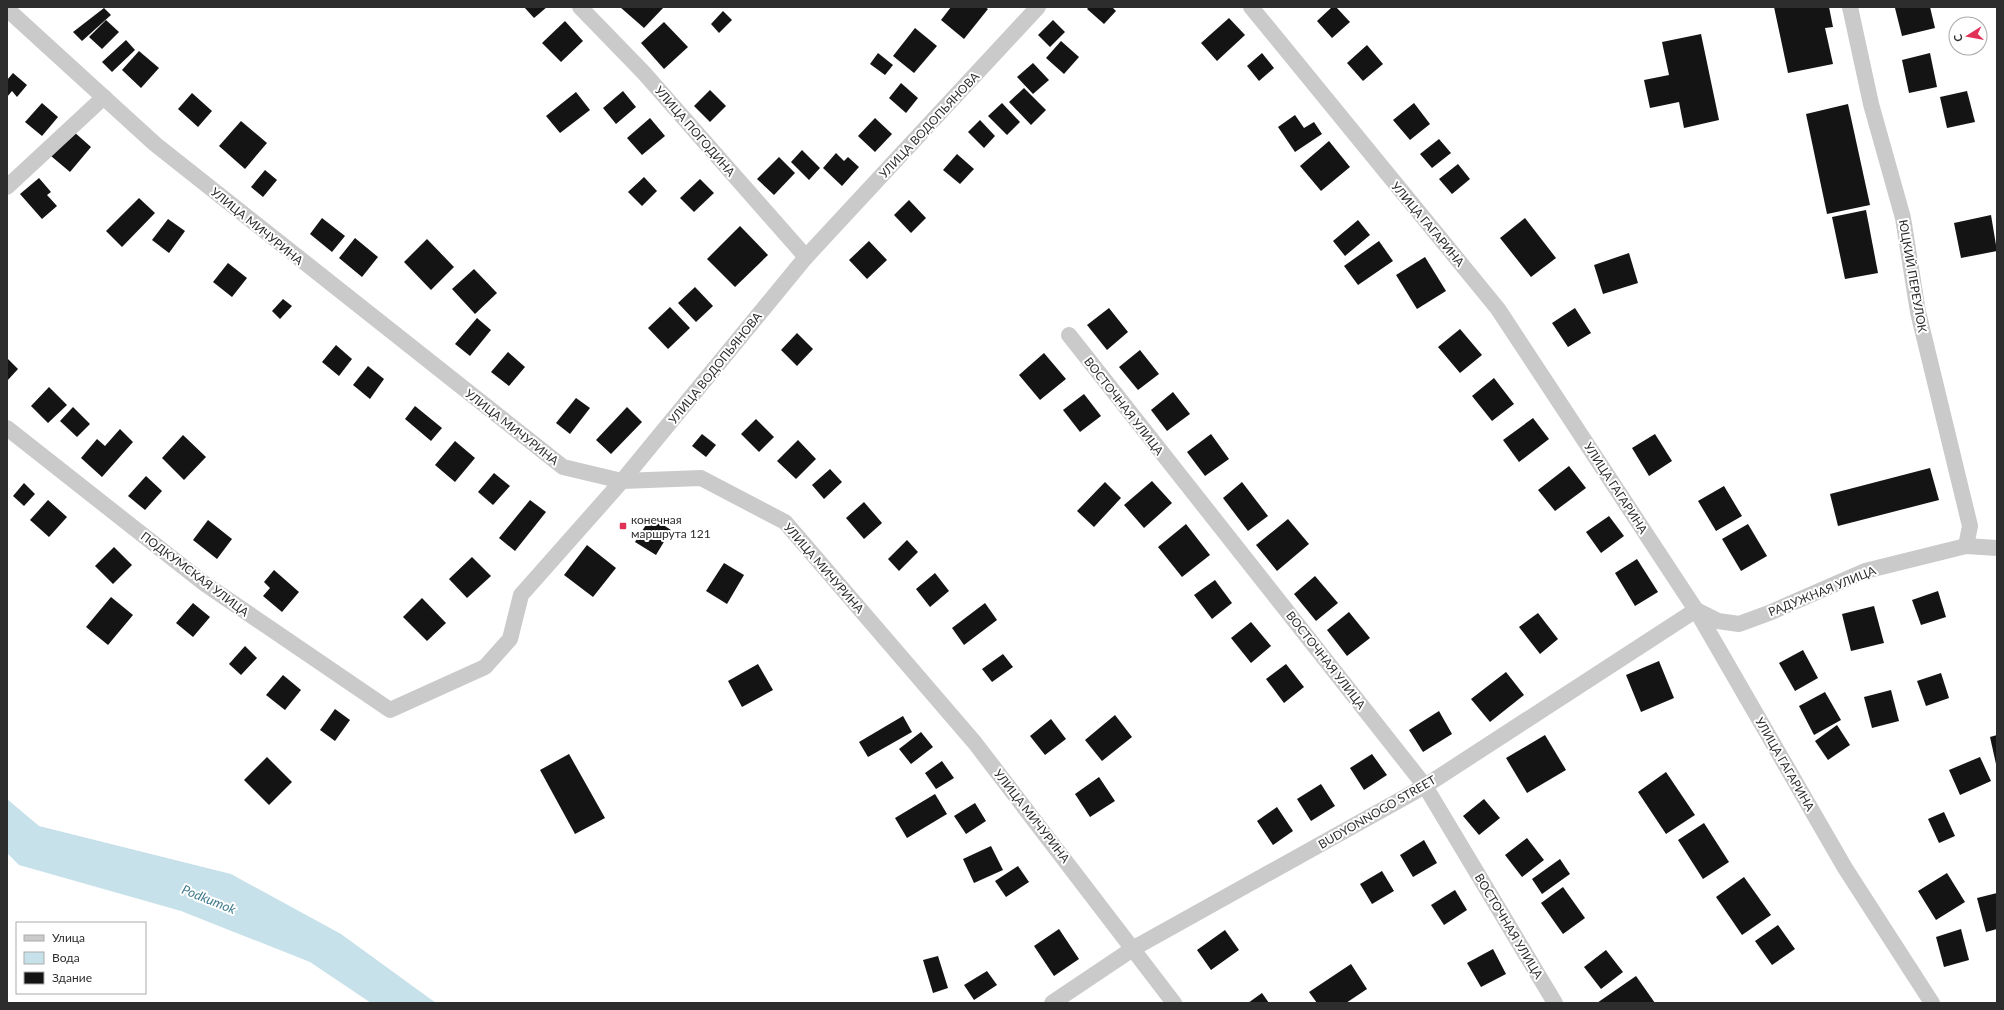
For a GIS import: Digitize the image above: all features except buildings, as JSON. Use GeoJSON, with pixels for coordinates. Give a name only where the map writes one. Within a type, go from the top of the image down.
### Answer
{"type":"FeatureCollection","features":[{"type":"Feature","properties":{"kind":"street","name":"УЛИЦА ПОГОДИНА"},"geometry":{"type":"LineString","coordinates":[[580,7],[644,73],[806,257]]}},
{"type":"Feature","properties":{"kind":"street","name":"УЛИЦА ВОДОПЬЯНОВА"},"geometry":{"type":"LineString","coordinates":[[390,710],[485,667],[510,639],[521,594],[622,481],[806,257],[1038,7]]}},
{"type":"Feature","properties":{"kind":"street","name":"УЛИЦА ГАГАРИНА"},"geometry":{"type":"LineString","coordinates":[[1251,7],[1498,308],[1696,610],[1845,868],[1932,1003]]}},
{"type":"Feature","properties":{"kind":"street","name":"ЮЦКИЙ ПЕРЕУЛОК"},"geometry":{"type":"LineString","coordinates":[[1850,7],[1871,104],[1904,218],[1918,312],[1970,526],[1966,546]]}},
{"type":"Feature","properties":{"kind":"street","name":"УЛИЦА МИЧУРИНА"},"geometry":{"type":"LineString","coordinates":[[7,10],[156,144],[563,467],[622,481],[701,478],[785,522],[975,743],[1134,948],[1174,1003]]}},
{"type":"Feature","properties":{"kind":"street"},"geometry":{"type":"LineString","coordinates":[[7,188],[104,97]]}},
{"type":"Feature","properties":{"kind":"street","name":"ВОСТОЧНАЯ УЛИЦА"},"geometry":{"type":"LineString","coordinates":[[1069,335],[1425,786],[1555,1003]]}},
{"type":"Feature","properties":{"kind":"street","name":"ПОДКУМСКАЯ УЛИЦА"},"geometry":{"type":"LineString","coordinates":[[7,428],[205,584],[390,710]]}},
{"type":"Feature","properties":{"kind":"street","name":"РАДУЖНАЯ УЛИЦА"},"geometry":{"type":"LineString","coordinates":[[1696,610],[1718,621],[1739,624],[1769,613],[1866,571],[1966,546],[1997,548]]}},
{"type":"Feature","properties":{"kind":"street","name":"BUDYONNOGO STREET"},"geometry":{"type":"LineString","coordinates":[[1052,1003],[1134,948],[1425,786],[1696,610]]}},
{"type":"Feature","properties":{"kind":"water","name":"Podkumok"},"geometry":{"type":"Polygon","coordinates":[[[7,799],[39,826],[231,874],[341,934],[436,1003],[371,1003],[310,962],[181,911],[19,865],[7,853],[7,799]]]}},
{"type":"Feature","properties":{"kind":"place","name":"конечная маршрута 121"},"geometry":{"type":"Point","coordinates":[623,526]}}]}
